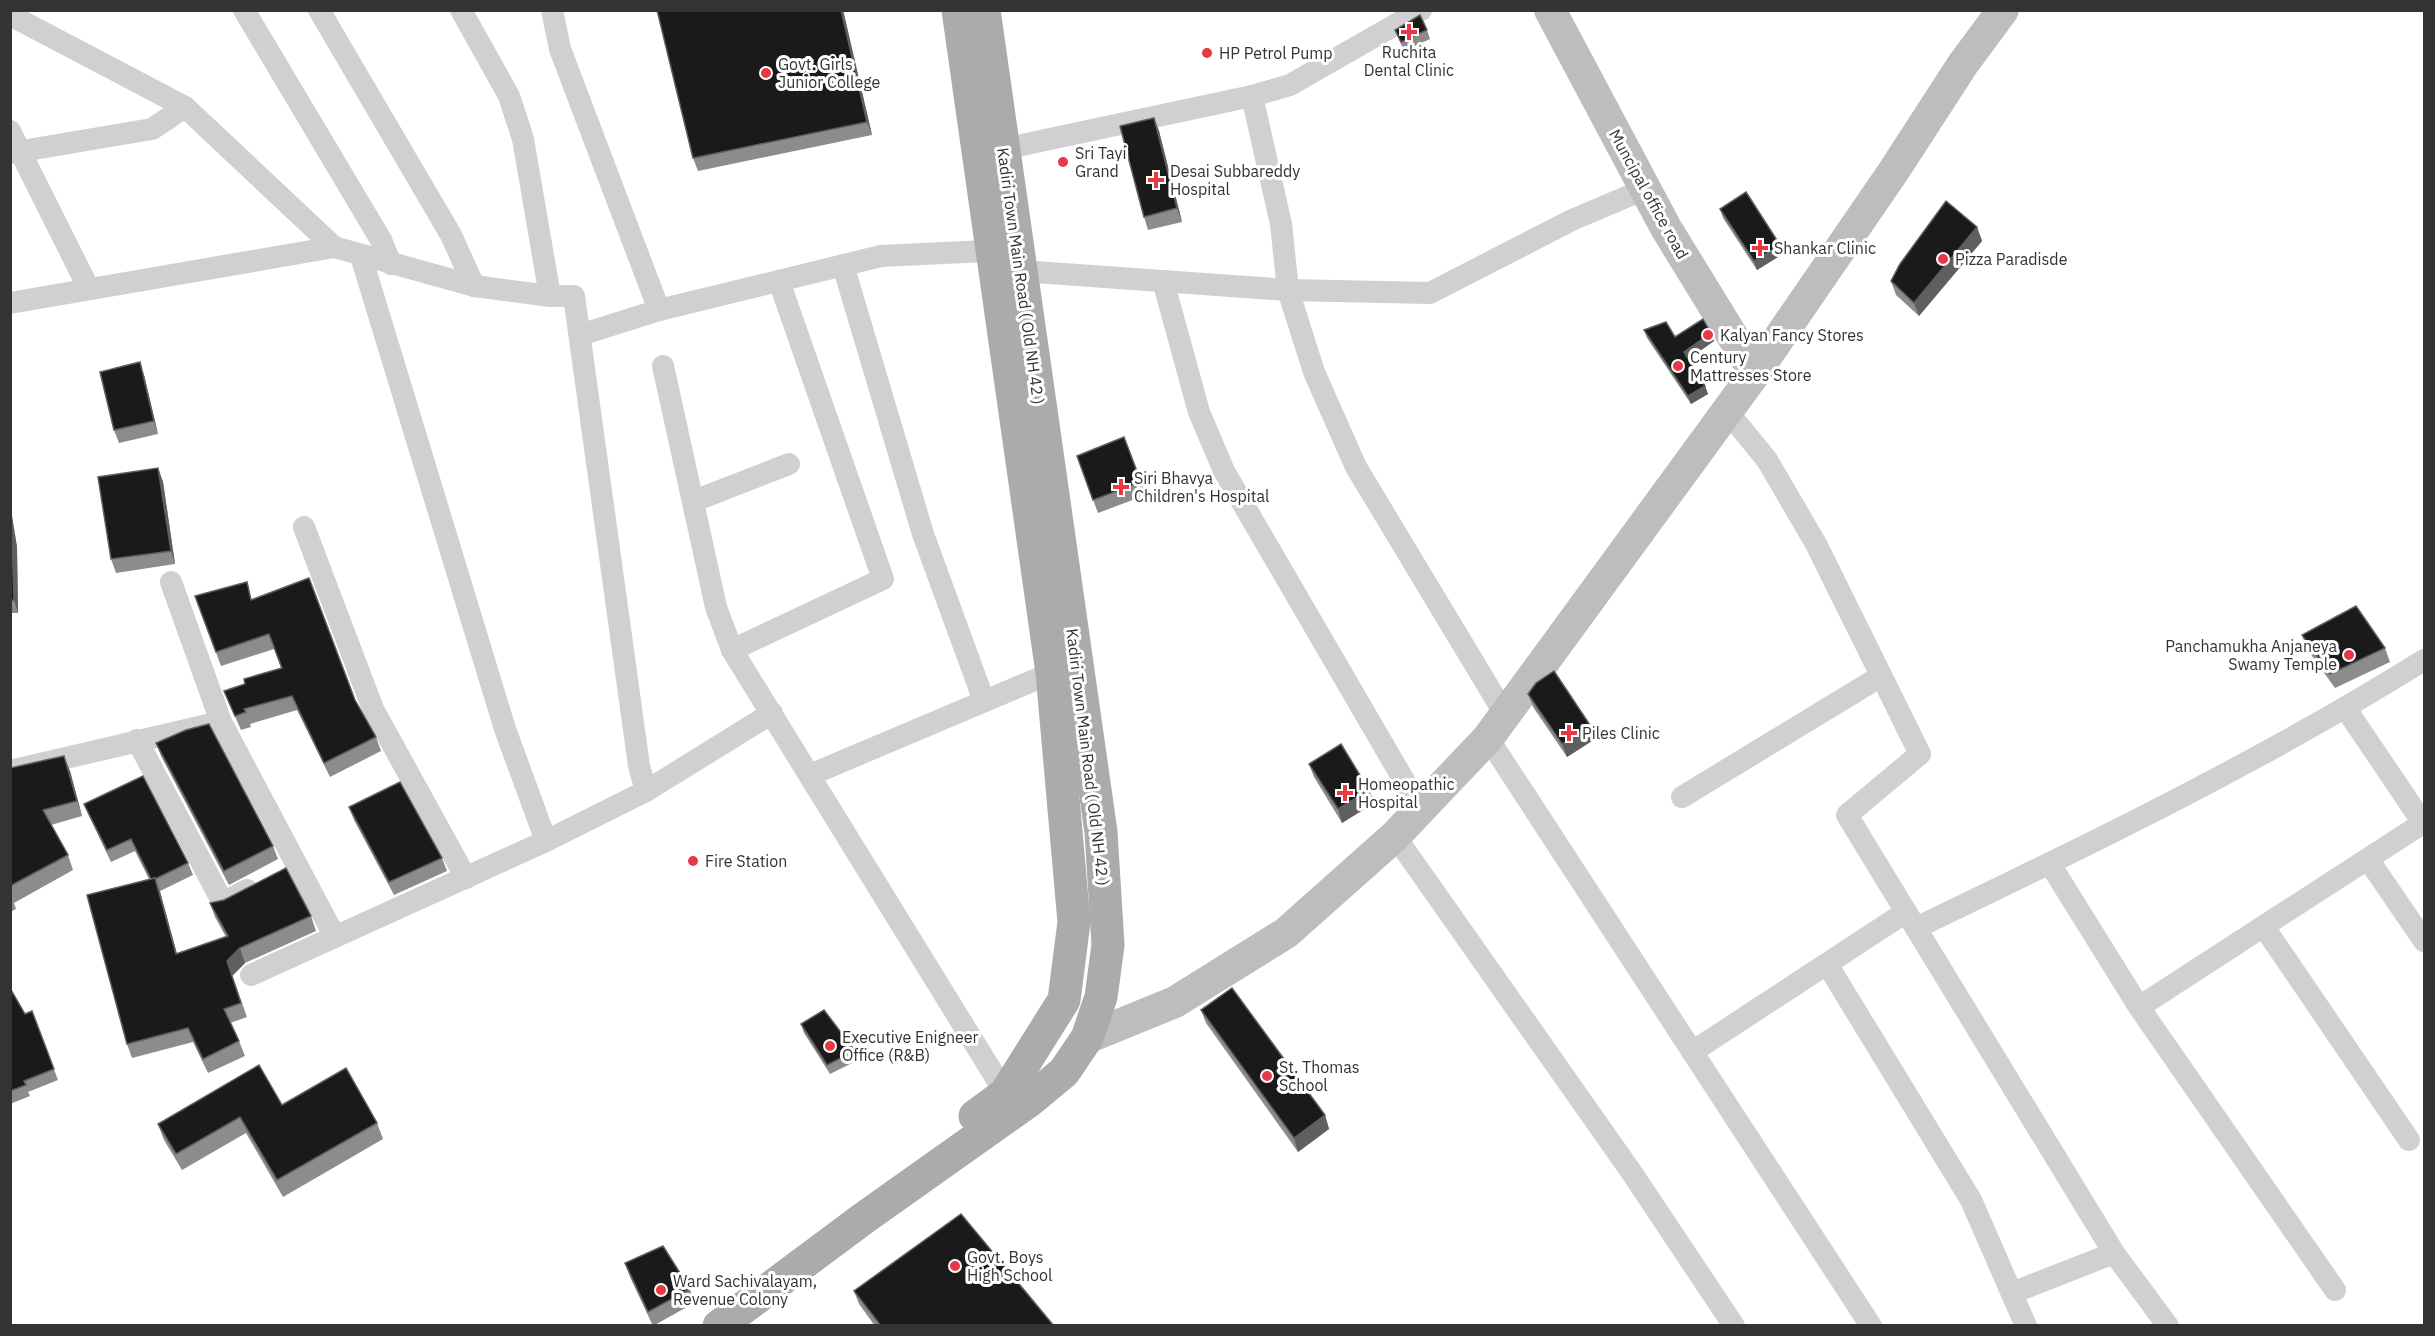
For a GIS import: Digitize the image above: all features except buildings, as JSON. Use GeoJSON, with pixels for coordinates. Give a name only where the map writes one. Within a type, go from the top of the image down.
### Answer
{"type":"FeatureCollection","features":[{"type":"Feature","properties":{"kind":"main road","name":"Kadiri Town Main Road ( Old NH 42 )"},"geometry":{"type":"LineString","coordinates":[[958,10],[1010,257]]}},
{"type":"Feature","properties":{"kind":"main road","name":"Kadiri Town Main Road ( Old NH 42 )"},"geometry":{"type":"LineString","coordinates":[[699,1326],[1011,1102],[1064,1071],[1087,1038],[1101,997],[1107,934],[1101,832],[1064,668],[1010,257],[1003,149],[984,10]]}},
{"type":"Feature","properties":{"kind":"main road","name":"Kadiri Town Main Road ( Old NH 42 )"},"geometry":{"type":"LineString","coordinates":[[719,1326],[864,1218],[1011,1102],[1064,1000],[1074,922],[1064,668]]}},
{"type":"Feature","properties":{"kind":"street"},"geometry":{"type":"LineString","coordinates":[[244,10],[381,240],[391,264]]}},
{"type":"Feature","properties":{"kind":"street"},"geometry":{"type":"LineString","coordinates":[[319,10],[451,235],[474,286]]}},
{"type":"Feature","properties":{"kind":"street"},"geometry":{"type":"LineString","coordinates":[[461,10],[509,96],[523,139],[550,297]]}},
{"type":"Feature","properties":{"kind":"street"},"geometry":{"type":"LineString","coordinates":[[552,10],[560,50],[659,310]]}},
{"type":"Feature","properties":{"kind":"street"},"geometry":{"type":"LineString","coordinates":[[1003,149],[1252,96],[1290,85],[1422,10]]}},
{"type":"Feature","properties":{"kind":"street","name":"Muncipal office road"},"geometry":{"type":"LineString","coordinates":[[1550,10],[1666,228],[1755,373]]}},
{"type":"Feature","properties":{"kind":"street"},"geometry":{"type":"LineString","coordinates":[[1087,1038],[1175,1002],[1286,933],[1395,836],[1497,727],[1755,373],[1893,172],[1963,64],[2003,10]]}},
{"type":"Feature","properties":{"kind":"street"},"geometry":{"type":"LineString","coordinates":[[10,15],[185,107],[334,247],[474,286],[550,297],[574,296],[639,766],[646,791]]}},
{"type":"Feature","properties":{"kind":"street"},"geometry":{"type":"LineString","coordinates":[[1252,96],[1281,224],[1288,290],[1314,372],[1356,467],[1497,727],[1692,1052],[1871,1326]]}},
{"type":"Feature","properties":{"kind":"street"},"geometry":{"type":"LineString","coordinates":[[16,152],[152,129],[185,107]]}},
{"type":"Feature","properties":{"kind":"street"},"geometry":{"type":"LineString","coordinates":[[10,131],[16,152],[89,289]]}},
{"type":"Feature","properties":{"kind":"street"},"geometry":{"type":"LineString","coordinates":[[580,335],[659,310],[881,256],[1010,257],[1163,281],[1288,290],[1430,293],[1572,220],[1645,189]]}},
{"type":"Feature","properties":{"kind":"street"},"geometry":{"type":"LineString","coordinates":[[10,303],[334,247]]}},
{"type":"Feature","properties":{"kind":"street"},"geometry":{"type":"LineString","coordinates":[[361,256],[505,729],[546,842]]}},
{"type":"Feature","properties":{"kind":"street"},"geometry":{"type":"LineString","coordinates":[[843,265],[923,534],[984,701]]}},
{"type":"Feature","properties":{"kind":"street"},"geometry":{"type":"LineString","coordinates":[[732,650],[883,579],[779,281]]}},
{"type":"Feature","properties":{"kind":"street"},"geometry":{"type":"LineString","coordinates":[[1163,281],[1199,412],[1224,471],[1420,808]]}},
{"type":"Feature","properties":{"kind":"street"},"geometry":{"type":"LineString","coordinates":[[663,366],[716,607],[732,650],[1011,1102]]}},
{"type":"Feature","properties":{"kind":"street"},"geometry":{"type":"LineString","coordinates":[[1727,411],[1767,460],[1816,544],[1920,754],[1847,815],[2114,1253],[2168,1326]]}},
{"type":"Feature","properties":{"kind":"street"},"geometry":{"type":"LineString","coordinates":[[694,501],[789,464]]}},
{"type":"Feature","properties":{"kind":"street"},"geometry":{"type":"LineString","coordinates":[[304,527],[374,709],[465,878]]}},
{"type":"Feature","properties":{"kind":"street"},"geometry":{"type":"LineString","coordinates":[[171,582],[221,722],[335,937]]}},
{"type":"Feature","properties":{"kind":"street"},"geometry":{"type":"LineString","coordinates":[[1692,1052],[1827,964],[1911,920],[2050,864],[2346,709],[2424,660]]}},
{"type":"Feature","properties":{"kind":"street"},"geometry":{"type":"LineString","coordinates":[[810,775],[1064,668]]}},
{"type":"Feature","properties":{"kind":"street"},"geometry":{"type":"LineString","coordinates":[[1682,797],[1881,676]]}},
{"type":"Feature","properties":{"kind":"street"},"geometry":{"type":"LineString","coordinates":[[2139,1007],[2423,823],[2346,709]]}},
{"type":"Feature","properties":{"kind":"street"},"geometry":{"type":"LineString","coordinates":[[251,975],[546,842],[646,791],[772,713]]}},
{"type":"Feature","properties":{"kind":"street"},"geometry":{"type":"LineString","coordinates":[[10,771],[221,722]]}},
{"type":"Feature","properties":{"kind":"street"},"geometry":{"type":"LineString","coordinates":[[137,740],[223,903],[296,865]]}},
{"type":"Feature","properties":{"kind":"street"},"geometry":{"type":"LineString","coordinates":[[1395,836],[1632,1173],[1734,1326]]}},
{"type":"Feature","properties":{"kind":"street"},"geometry":{"type":"LineString","coordinates":[[2367,859],[2424,941]]}},
{"type":"Feature","properties":{"kind":"street"},"geometry":{"type":"LineString","coordinates":[[2050,864],[2139,1007],[2335,1290]]}},
{"type":"Feature","properties":{"kind":"street"},"geometry":{"type":"LineString","coordinates":[[2264,927],[2409,1140]]}},
{"type":"Feature","properties":{"kind":"street"},"geometry":{"type":"LineString","coordinates":[[1827,964],[1971,1200],[2026,1326]]}},
{"type":"Feature","properties":{"kind":"street"},"geometry":{"type":"LineString","coordinates":[[2012,1293],[2114,1253]]}},
{"type":"Feature","properties":{"kind":"place","name":"Ruchita Dental Clinic"},"geometry":{"type":"Point","coordinates":[1409,32]}},
{"type":"Feature","properties":{"kind":"place","name":"HP Petrol Pump"},"geometry":{"type":"Point","coordinates":[1207,53]}},
{"type":"Feature","properties":{"kind":"place","name":"Govt. Girls Junior College"},"geometry":{"type":"Point","coordinates":[766,73]}},
{"type":"Feature","properties":{"kind":"place","name":"Sri Tayi Grand"},"geometry":{"type":"Point","coordinates":[1063,162]}},
{"type":"Feature","properties":{"kind":"place","name":"Desai Subbareddy Hospital"},"geometry":{"type":"Point","coordinates":[1156,180]}},
{"type":"Feature","properties":{"kind":"place","name":"Shankar Clinic"},"geometry":{"type":"Point","coordinates":[1760,248]}},
{"type":"Feature","properties":{"kind":"place","name":"Pizza Paradisde"},"geometry":{"type":"Point","coordinates":[1943,259]}},
{"type":"Feature","properties":{"kind":"place","name":"Kalyan Fancy Stores"},"geometry":{"type":"Point","coordinates":[1708,335]}},
{"type":"Feature","properties":{"kind":"place","name":"Century Mattresses Store"},"geometry":{"type":"Point","coordinates":[1678,366]}},
{"type":"Feature","properties":{"kind":"place","name":"Siri Bhavya Children's Hospital"},"geometry":{"type":"Point","coordinates":[1121,487]}},
{"type":"Feature","properties":{"kind":"place","name":"Panchamukha Anjaneya Swamy Temple"},"geometry":{"type":"Point","coordinates":[2349,655]}},
{"type":"Feature","properties":{"kind":"place","name":"Piles Clinic"},"geometry":{"type":"Point","coordinates":[1569,733]}},
{"type":"Feature","properties":{"kind":"place","name":"Homeopathic Hospital"},"geometry":{"type":"Point","coordinates":[1345,793]}},
{"type":"Feature","properties":{"kind":"place","name":"Fire Station"},"geometry":{"type":"Point","coordinates":[693,861]}},
{"type":"Feature","properties":{"kind":"place","name":"Executive Enigneer Office (R&B)"},"geometry":{"type":"Point","coordinates":[830,1046]}},
{"type":"Feature","properties":{"kind":"place","name":"St. Thomas School"},"geometry":{"type":"Point","coordinates":[1267,1076]}},
{"type":"Feature","properties":{"kind":"place","name":"Govt. Boys High School"},"geometry":{"type":"Point","coordinates":[955,1266]}},
{"type":"Feature","properties":{"kind":"place","name":"Ward Sachivalayam, Revenue Colony"},"geometry":{"type":"Point","coordinates":[661,1290]}}]}
